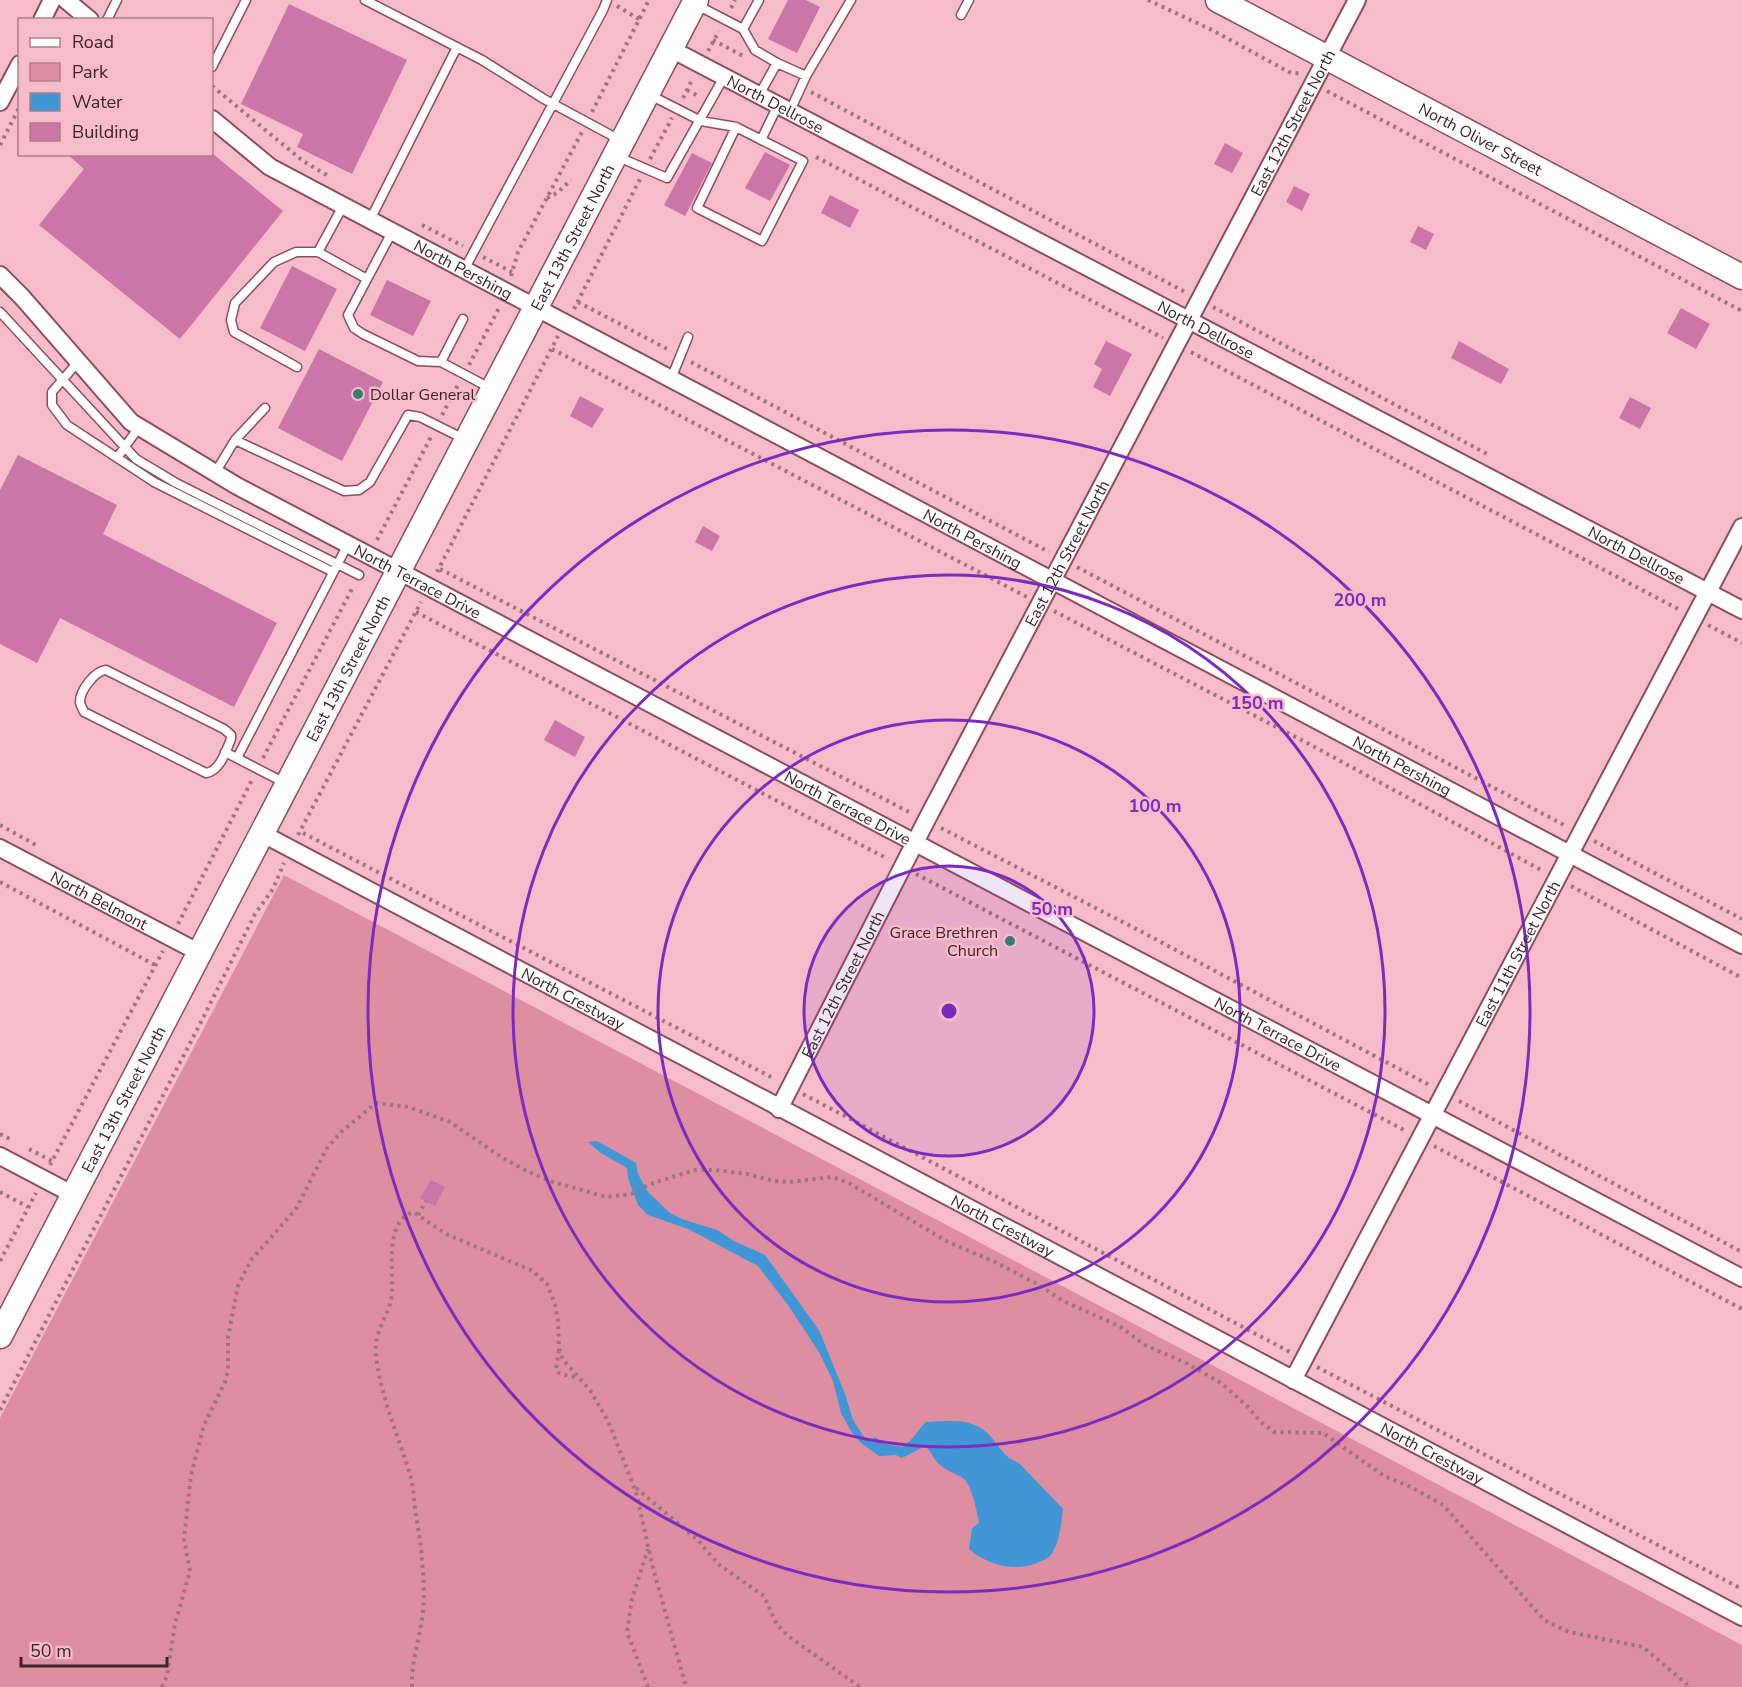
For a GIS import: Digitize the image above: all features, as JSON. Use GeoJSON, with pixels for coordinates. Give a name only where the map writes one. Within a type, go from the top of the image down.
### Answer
{"type":"FeatureCollection","features":[{"type":"Feature","properties":{"kind":"main road","name":"North Oliver Street"},"geometry":{"type":"LineString","coordinates":[[1218,0],[1742,277]]}},
{"type":"Feature","properties":{"kind":"main road","name":"East 13th Street North"},"geometry":{"type":"LineString","coordinates":[[0,1336],[696,2]]}},
{"type":"Feature","properties":{"kind":"street"},"geometry":{"type":"LineString","coordinates":[[43,18],[52,0]]}},
{"type":"Feature","properties":{"kind":"street"},"geometry":{"type":"LineString","coordinates":[[66,0],[88,18]]}},
{"type":"Feature","properties":{"kind":"street","name":"East 12th Street North"},"geometry":{"type":"LineString","coordinates":[[778,1108],[926,820],[1357,0]]}},
{"type":"Feature","properties":{"kind":"street","name":"North Dellrose"},"geometry":{"type":"LineString","coordinates":[[670,49],[1742,610]]}},
{"type":"Feature","properties":{"kind":"street"},"geometry":{"type":"LineString","coordinates":[[0,102],[18,68]]}},
{"type":"Feature","properties":{"kind":"street","name":"North Pershing"},"geometry":{"type":"LineString","coordinates":[[213,120],[270,168],[1742,945]]}},
{"type":"Feature","properties":{"kind":"street","name":"North Terrace Drive"},"geometry":{"type":"LineString","coordinates":[[0,275],[131,422],[215,473],[1742,1278]]}},
{"type":"Feature","properties":{"kind":"street","name":"East 11th Street North"},"geometry":{"type":"LineString","coordinates":[[1293,1380],[1742,527]]}},
{"type":"Feature","properties":{"kind":"street","name":"North Crestway"},"geometry":{"type":"LineString","coordinates":[[262,834],[1742,1617]]}},
{"type":"Feature","properties":{"kind":"street","name":"North Belmont"},"geometry":{"type":"LineString","coordinates":[[0,848],[200,953]]}},
{"type":"Feature","properties":{"kind":"street"},"geometry":{"type":"LineString","coordinates":[[0,1156],[74,1195]]}},
{"type":"Feature","properties":{"kind":"lane"},"geometry":{"type":"LineString","coordinates":[[108,18],[117,0]]}},
{"type":"Feature","properties":{"kind":"lane"},"geometry":{"type":"LineString","coordinates":[[213,65],[246,0]]}},
{"type":"Feature","properties":{"kind":"lane"},"geometry":{"type":"LineString","coordinates":[[365,0],[482,60],[587,122],[645,169],[667,178],[701,122],[724,77]]}},
{"type":"Feature","properties":{"kind":"lane"},"geometry":{"type":"LineString","coordinates":[[464,270],[607,0]]}},
{"type":"Feature","properties":{"kind":"lane"},"geometry":{"type":"LineString","coordinates":[[743,29],[759,0]]}},
{"type":"Feature","properties":{"kind":"lane"},"geometry":{"type":"LineString","coordinates":[[761,140],[801,87],[851,0]]}},
{"type":"Feature","properties":{"kind":"lane"},"geometry":{"type":"LineString","coordinates":[[961,15],[969,0]]}},
{"type":"Feature","properties":{"kind":"lane"},"geometry":{"type":"LineString","coordinates":[[696,2],[743,29],[755,50],[806,76]]}},
{"type":"Feature","properties":{"kind":"lane"},"geometry":{"type":"LineString","coordinates":[[370,220],[457,47]]}},
{"type":"Feature","properties":{"kind":"lane"},"geometry":{"type":"LineString","coordinates":[[759,95],[777,63]]}},
{"type":"Feature","properties":{"kind":"lane"},"geometry":{"type":"LineString","coordinates":[[647,94],[701,122],[736,127],[803,161],[762,241],[697,208],[736,127]]}},
{"type":"Feature","properties":{"kind":"lane"},"geometry":{"type":"LineString","coordinates":[[318,252],[343,206]]}},
{"type":"Feature","properties":{"kind":"lane"},"geometry":{"type":"LineString","coordinates":[[392,232],[348,315],[354,328],[418,361],[441,362],[494,390]]}},
{"type":"Feature","properties":{"kind":"lane"},"geometry":{"type":"LineString","coordinates":[[297,367],[234,332],[231,320],[235,303],[274,262],[296,252],[318,252],[367,279]]}},
{"type":"Feature","properties":{"kind":"lane"},"geometry":{"type":"LineString","coordinates":[[0,312],[136,459],[176,483],[335,568]]}},
{"type":"Feature","properties":{"kind":"lane"},"geometry":{"type":"LineString","coordinates":[[441,362],[464,319]]}},
{"type":"Feature","properties":{"kind":"lane"},"geometry":{"type":"LineString","coordinates":[[671,379],[688,337]]}},
{"type":"Feature","properties":{"kind":"lane"},"geometry":{"type":"LineString","coordinates":[[78,362],[52,392],[52,405],[67,425],[154,482],[335,568],[359,575]]}},
{"type":"Feature","properties":{"kind":"lane"},"geometry":{"type":"LineString","coordinates":[[215,473],[235,440],[265,408]]}},
{"type":"Feature","properties":{"kind":"lane"},"geometry":{"type":"LineString","coordinates":[[235,440],[344,491],[359,490],[370,482],[408,414],[420,417],[467,441]]}},
{"type":"Feature","properties":{"kind":"lane"},"geometry":{"type":"LineString","coordinates":[[117,458],[139,427]]}},
{"type":"Feature","properties":{"kind":"lane"},"geometry":{"type":"LineString","coordinates":[[237,758],[348,544]]}},
{"type":"Feature","properties":{"kind":"lane"},"geometry":{"type":"LineString","coordinates":[[99,671],[114,672],[224,729],[231,735],[225,752],[217,768],[211,773],[206,773],[84,712],[80,704],[82,696],[93,676],[99,671]]}},
{"type":"Feature","properties":{"kind":"lane"},"geometry":{"type":"LineString","coordinates":[[225,752],[288,785]]}},
{"type":"Feature","properties":{"kind":"path"},"geometry":{"type":"LineString","coordinates":[[607,0],[639,19]]}},
{"type":"Feature","properties":{"kind":"path"},"geometry":{"type":"LineString","coordinates":[[370,555],[507,292],[518,252],[649,0]]}},
{"type":"Feature","properties":{"kind":"path"},"geometry":{"type":"LineString","coordinates":[[0,1410],[255,914],[273,889],[290,849],[428,586],[440,569],[551,349],[578,302],[645,169],[735,0]]}},
{"type":"Feature","properties":{"kind":"path"},"geometry":{"type":"LineString","coordinates":[[1148,0],[1212,30],[1289,72],[1298,72],[1313,83],[1742,311]]}},
{"type":"Feature","properties":{"kind":"path"},"geometry":{"type":"LineString","coordinates":[[713,40],[772,72]]}},
{"type":"Feature","properties":{"kind":"path"},"geometry":{"type":"LineString","coordinates":[[213,87],[303,161],[333,178]]}},
{"type":"Feature","properties":{"kind":"path"},"geometry":{"type":"LineString","coordinates":[[801,87],[1492,457]]}},
{"type":"Feature","properties":{"kind":"path"},"geometry":{"type":"LineString","coordinates":[[687,90],[711,102]]}},
{"type":"Feature","properties":{"kind":"path"},"geometry":{"type":"LineString","coordinates":[[0,145],[18,111]]}},
{"type":"Feature","properties":{"kind":"path"},"geometry":{"type":"LineString","coordinates":[[807,152],[1742,643]]}},
{"type":"Feature","properties":{"kind":"path"},"geometry":{"type":"LineString","coordinates":[[546,198],[557,193],[571,180]]}},
{"type":"Feature","properties":{"kind":"path"},"geometry":{"type":"LineString","coordinates":[[421,224],[512,272]]}},
{"type":"Feature","properties":{"kind":"path"},"geometry":{"type":"LineString","coordinates":[[578,302],[1742,919]]}},
{"type":"Feature","properties":{"kind":"path"},"geometry":{"type":"LineString","coordinates":[[551,349],[1309,744],[1742,978]]}},
{"type":"Feature","properties":{"kind":"path"},"geometry":{"type":"LineString","coordinates":[[440,569],[1132,927],[1742,1252]]}},
{"type":"Feature","properties":{"kind":"path"},"geometry":{"type":"LineString","coordinates":[[0,1261],[359,575]]}},
{"type":"Feature","properties":{"kind":"path"},"geometry":{"type":"LineString","coordinates":[[416,612],[1421,1138],[1742,1309]]}},
{"type":"Feature","properties":{"kind":"path"},"geometry":{"type":"LineString","coordinates":[[300,831],[1742,1589]]}},
{"type":"Feature","properties":{"kind":"path"},"geometry":{"type":"LineString","coordinates":[[0,882],[156,965]]}},
{"type":"Feature","properties":{"kind":"path"},"geometry":{"type":"LineString","coordinates":[[162,1687],[167,1676],[174,1624],[190,1571],[184,1539],[191,1475],[204,1425],[225,1382],[228,1370],[228,1337],[238,1286],[251,1260],[296,1209],[327,1148],[341,1132],[376,1103],[409,1107],[450,1122],[501,1157],[550,1181],[606,1197],[631,1194],[650,1184],[694,1170],[747,1173],[774,1181],[790,1182],[832,1177],[847,1182],[948,1242],[995,1262],[1039,1285],[1063,1301],[1119,1326],[1144,1345],[1184,1362],[1221,1383],[1274,1432],[1323,1433],[1384,1476],[1411,1487],[1443,1506],[1544,1620],[1569,1632],[1643,1647],[1690,1687]]}},
{"type":"Feature","properties":{"kind":"path"},"geometry":{"type":"LineString","coordinates":[[0,1192],[28,1207]]}},
{"type":"Feature","properties":{"kind":"path"},"geometry":{"type":"LineString","coordinates":[[418,1215],[426,1201]]}},
{"type":"Feature","properties":{"kind":"path"},"geometry":{"type":"LineString","coordinates":[[412,1687],[414,1655],[422,1622],[423,1562],[410,1476],[387,1402],[376,1354],[377,1331],[390,1306],[393,1292],[392,1272],[395,1231],[398,1221],[404,1215],[413,1212],[446,1234],[533,1271],[543,1279],[550,1290],[558,1319],[559,1349],[556,1372],[560,1375],[578,1378]]}},
{"type":"Feature","properties":{"kind":"path"},"geometry":{"type":"LineString","coordinates":[[559,1349],[563,1360],[590,1390],[608,1421],[630,1476],[686,1687]]}},
{"type":"Feature","properties":{"kind":"path"},"geometry":{"type":"LineString","coordinates":[[630,1476],[638,1491],[663,1509],[698,1540],[718,1564],[764,1596],[777,1625],[788,1636],[860,1687]]}},
{"type":"Feature","properties":{"kind":"path"},"geometry":{"type":"LineString","coordinates":[[648,1548],[632,1599],[627,1632],[648,1687]]}},
{"type":"Feature","properties":{"kind":"green space"},"geometry":{"type":"Polygon","coordinates":[[[284,875],[1742,1645],[1742,1687],[0,1687],[0,1418],[284,875]]]}},
{"type":"Feature","properties":{"kind":"water"},"geometry":{"type":"Polygon","coordinates":[[[597,1141],[636,1163],[638,1174],[648,1192],[670,1213],[717,1230],[734,1241],[765,1255],[819,1330],[853,1420],[864,1437],[871,1441],[875,1437],[885,1444],[902,1447],[926,1422],[970,1423],[985,1431],[1010,1459],[1019,1463],[1063,1509],[1058,1539],[1051,1555],[1030,1565],[1012,1567],[993,1563],[969,1549],[972,1528],[979,1523],[976,1506],[967,1482],[939,1464],[925,1446],[902,1458],[896,1455],[879,1456],[861,1443],[841,1413],[833,1381],[819,1352],[788,1305],[758,1266],[688,1229],[648,1215],[638,1205],[628,1178],[627,1168],[601,1153],[588,1142],[597,1141]]]}},
{"type":"Feature","properties":{"kind":"building"},"geometry":{"type":"Polygon","coordinates":[[[788,0],[806,0],[820,7],[797,53],[768,39],[788,0]]]}},
{"type":"Feature","properties":{"kind":"building"},"geometry":{"type":"Polygon","coordinates":[[[289,4],[407,60],[352,174],[297,147],[303,134],[241,104],[289,4]]]}},
{"type":"Feature","properties":{"kind":"building"},"geometry":{"type":"Polygon","coordinates":[[[1225,143],[1243,153],[1232,173],[1214,164],[1225,143]]]}},
{"type":"Feature","properties":{"kind":"building"},"geometry":{"type":"Polygon","coordinates":[[[765,152],[790,165],[770,201],[745,188],[765,152]]]}},
{"type":"Feature","properties":{"kind":"building"},"geometry":{"type":"Polygon","coordinates":[[[692,153],[712,163],[685,216],[664,205],[692,153]]]}},
{"type":"Feature","properties":{"kind":"building"},"geometry":{"type":"Polygon","coordinates":[[[213,154],[283,211],[180,339],[39,225],[84,169],[69,156],[213,156],[213,154]]]}},
{"type":"Feature","properties":{"kind":"building"},"geometry":{"type":"Polygon","coordinates":[[[1294,186],[1310,194],[1302,211],[1286,202],[1294,186]]]}},
{"type":"Feature","properties":{"kind":"building"},"geometry":{"type":"Polygon","coordinates":[[[830,195],[859,210],[850,228],[821,213],[830,195]]]}},
{"type":"Feature","properties":{"kind":"building"},"geometry":{"type":"Polygon","coordinates":[[[1418,226],[1434,234],[1426,250],[1410,242],[1418,226]]]}},
{"type":"Feature","properties":{"kind":"building"},"geometry":{"type":"Polygon","coordinates":[[[292,266],[337,289],[305,351],[260,328],[292,266]]]}},
{"type":"Feature","properties":{"kind":"building"},"geometry":{"type":"Polygon","coordinates":[[[387,280],[431,301],[413,336],[370,315],[387,280]]]}},
{"type":"Feature","properties":{"kind":"building"},"geometry":{"type":"Polygon","coordinates":[[[1681,308],[1710,324],[1696,349],[1667,333],[1681,308]]]}},
{"type":"Feature","properties":{"kind":"building"},"geometry":{"type":"Polygon","coordinates":[[[1106,341],[1132,354],[1110,396],[1093,387],[1102,369],[1094,364],[1106,341]]]}},
{"type":"Feature","properties":{"kind":"building"},"geometry":{"type":"Polygon","coordinates":[[[1459,341],[1509,369],[1501,384],[1451,358],[1459,341]]]}},
{"type":"Feature","properties":{"kind":"building"},"geometry":{"type":"Polygon","coordinates":[[[319,349],[383,382],[342,461],[278,428],[319,349]]]}},
{"type":"Feature","properties":{"kind":"building"},"geometry":{"type":"Polygon","coordinates":[[[580,396],[604,409],[592,428],[570,416],[580,396]]]}},
{"type":"Feature","properties":{"kind":"building"},"geometry":{"type":"Polygon","coordinates":[[[1630,397],[1651,408],[1640,429],[1619,418],[1630,397]]]}},
{"type":"Feature","properties":{"kind":"building"},"geometry":{"type":"Polygon","coordinates":[[[18,455],[117,505],[103,534],[277,623],[234,707],[60,618],[37,663],[0,644],[0,490],[18,455]]]}},
{"type":"Feature","properties":{"kind":"building"},"geometry":{"type":"Polygon","coordinates":[[[703,526],[720,536],[712,551],[695,542],[703,526]]]}},
{"type":"Feature","properties":{"kind":"building"},"geometry":{"type":"Polygon","coordinates":[[[555,720],[585,737],[575,757],[544,740],[555,720]]]}},
{"type":"Feature","properties":{"kind":"building"},"geometry":{"type":"Polygon","coordinates":[[[431,1180],[445,1187],[435,1206],[420,1198],[431,1180]]]}},
{"type":"Feature","properties":{"kind":"place","name":"Dollar General"},"geometry":{"type":"Point","coordinates":[358,394]}},
{"type":"Feature","properties":{"kind":"place","name":"Grace Brethren Church"},"geometry":{"type":"Point","coordinates":[1010,941]}}]}
